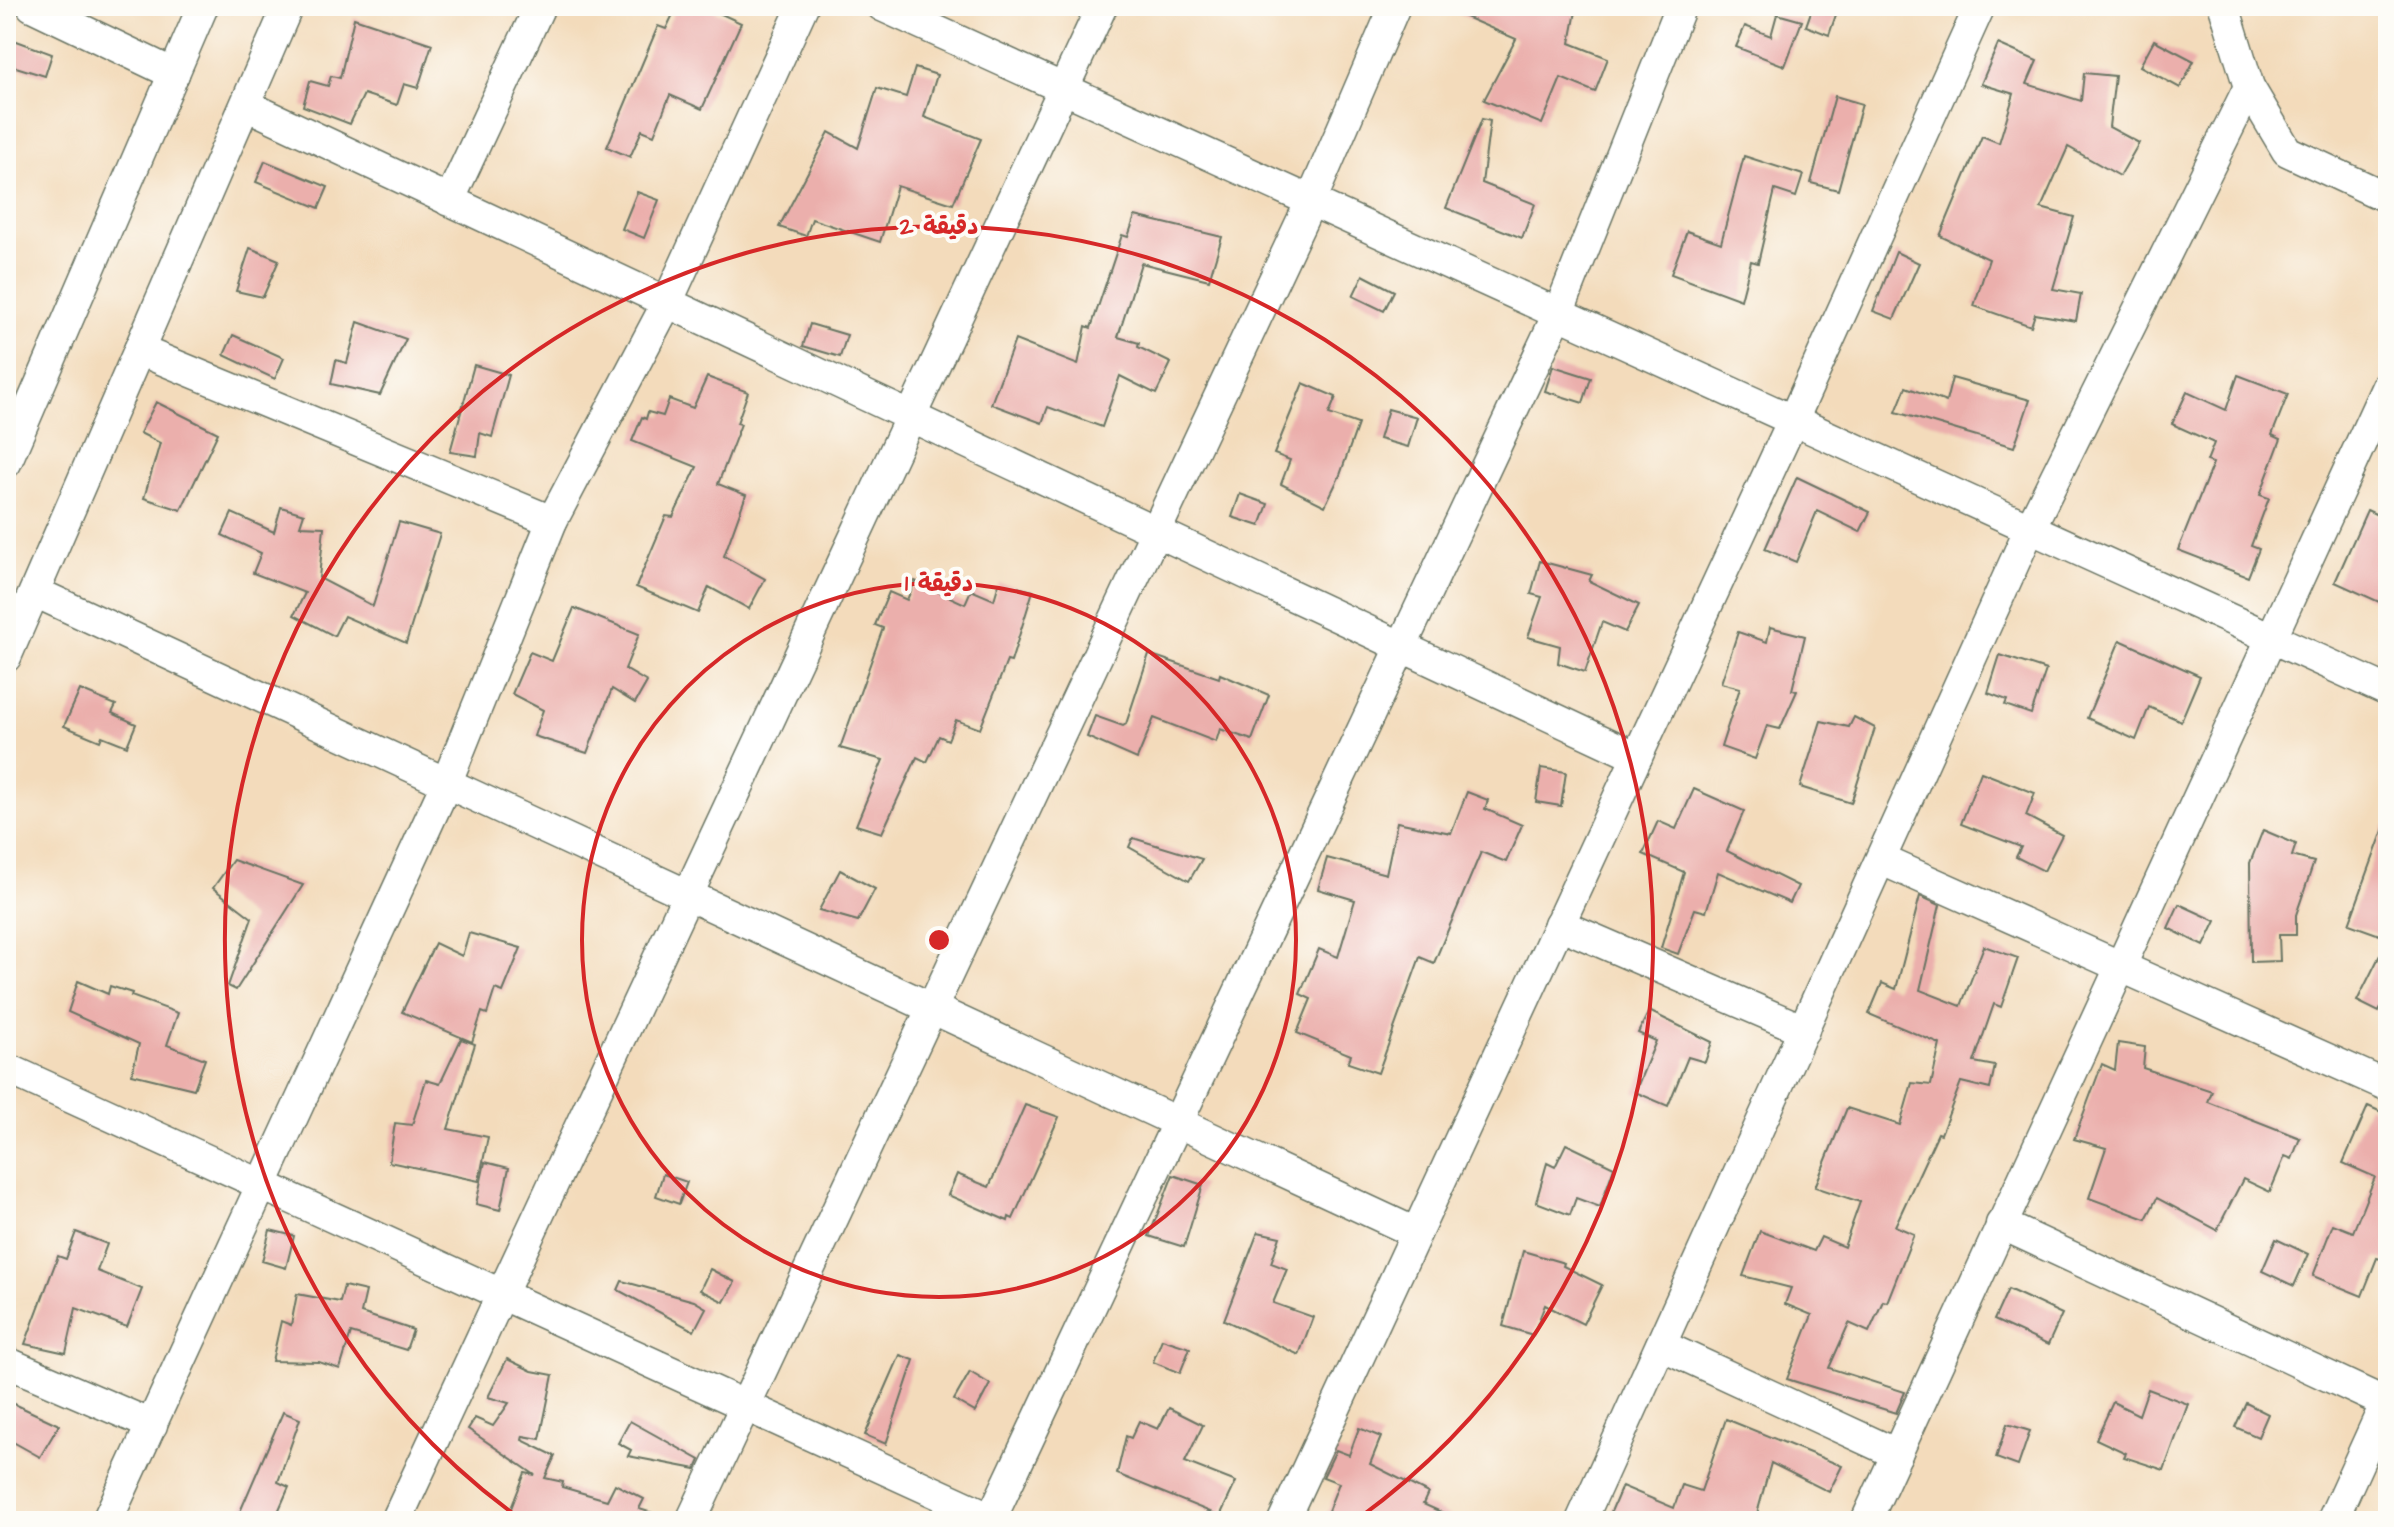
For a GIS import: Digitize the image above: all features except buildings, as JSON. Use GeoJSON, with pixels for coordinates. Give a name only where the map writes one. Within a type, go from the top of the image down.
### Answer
{"type":"FeatureCollection","features":[{"type":"Feature","properties":{"kind":"street"},"geometry":{"type":"LineString","coordinates":[[32,6],[174,74]]}},
{"type":"Feature","properties":{"kind":"street"},"geometry":{"type":"LineString","coordinates":[[6,463],[203,6]]}},
{"type":"Feature","properties":{"kind":"street"},"geometry":{"type":"LineString","coordinates":[[6,657],[288,6]]}},
{"type":"Feature","properties":{"kind":"street"},"geometry":{"type":"LineString","coordinates":[[449,201],[540,6]]}},
{"type":"Feature","properties":{"kind":"street"},"geometry":{"type":"LineString","coordinates":[[107,1521],[446,784],[552,521],[667,303],[803,6]]}},
{"type":"Feature","properties":{"kind":"street"},"geometry":{"type":"LineString","coordinates":[[882,6],[2388,691]]}},
{"type":"Feature","properties":{"kind":"street"},"geometry":{"type":"LineString","coordinates":[[396,1521],[1102,6]]}},
{"type":"Feature","properties":{"kind":"street"},"geometry":{"type":"LineString","coordinates":[[691,1521],[1311,201],[1395,6]]}},
{"type":"Feature","properties":{"kind":"street"},"geometry":{"type":"LineString","coordinates":[[6,1068],[993,1520],[1558,314],[1681,6]]}},
{"type":"Feature","properties":{"kind":"street"},"geometry":{"type":"LineString","coordinates":[[1283,1521],[1793,420],[1980,6]]}},
{"type":"Feature","properties":{"kind":"street"},"geometry":{"type":"LineString","coordinates":[[2224,6],[2249,87],[2287,151],[2388,198]]}},
{"type":"Feature","properties":{"kind":"street"},"geometry":{"type":"LineString","coordinates":[[1581,1521],[2030,528],[2249,87]]}},
{"type":"Feature","properties":{"kind":"street"},"geometry":{"type":"LineString","coordinates":[[246,105],[1637,757]]}},
{"type":"Feature","properties":{"kind":"street"},"geometry":{"type":"LineString","coordinates":[[139,350],[552,521]]}},
{"type":"Feature","properties":{"kind":"street"},"geometry":{"type":"LineString","coordinates":[[1866,1521],[2269,637],[2388,384]]}},
{"type":"Feature","properties":{"kind":"street"},"geometry":{"type":"LineString","coordinates":[[35,592],[1416,1233]]}},
{"type":"Feature","properties":{"kind":"street"},"geometry":{"type":"LineString","coordinates":[[1882,860],[2388,1086]]}},
{"type":"Feature","properties":{"kind":"street"},"geometry":{"type":"LineString","coordinates":[[1559,924],[1804,1030]]}},
{"type":"Feature","properties":{"kind":"street"},"geometry":{"type":"LineString","coordinates":[[2001,1224],[2387,1402],[2332,1521]]}},
{"type":"Feature","properties":{"kind":"street"},"geometry":{"type":"LineString","coordinates":[[1661,1345],[1897,1454]]}},
{"type":"Feature","properties":{"kind":"street"},"geometry":{"type":"LineString","coordinates":[[6,1362],[152,1425]]}}]}
